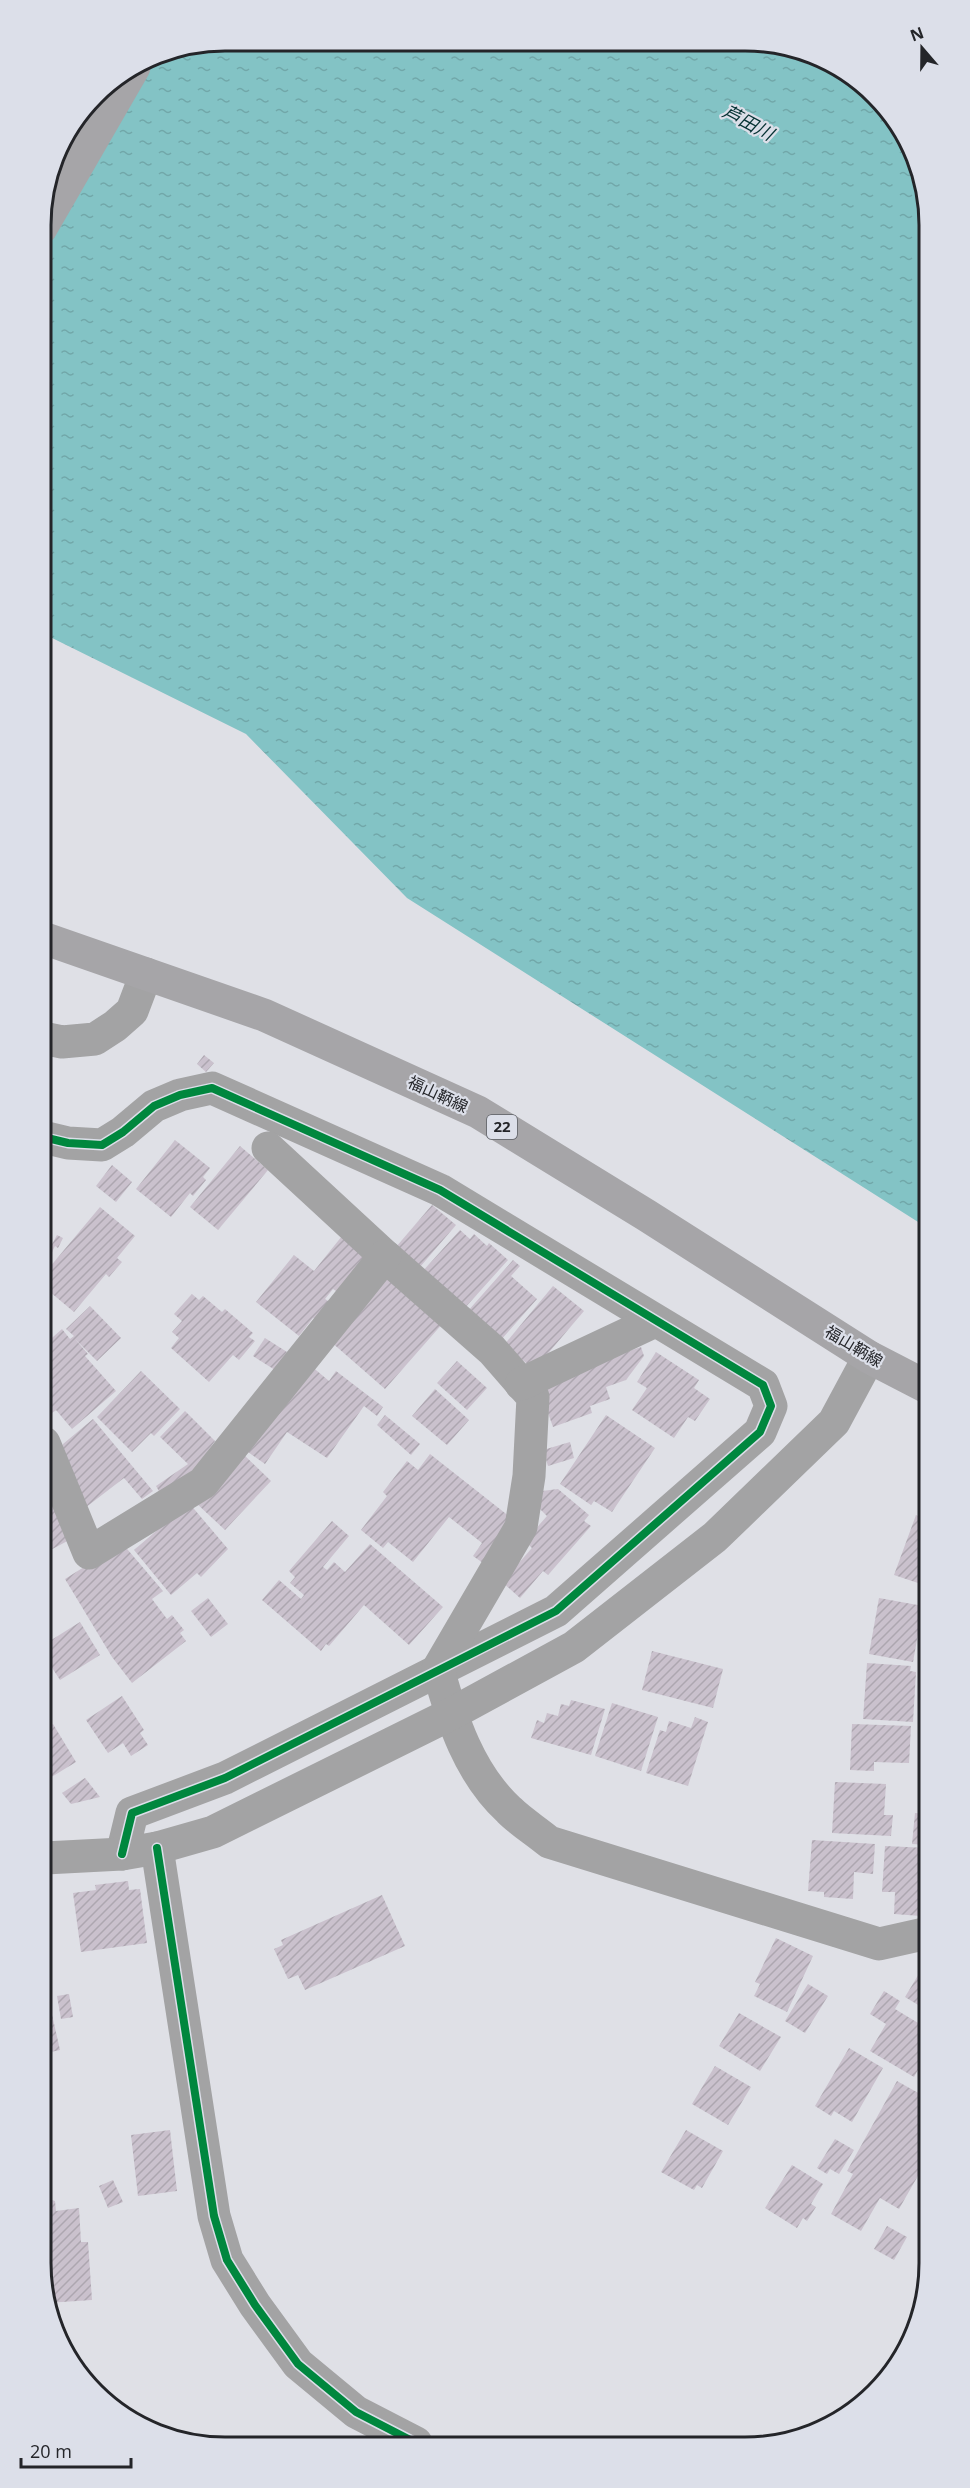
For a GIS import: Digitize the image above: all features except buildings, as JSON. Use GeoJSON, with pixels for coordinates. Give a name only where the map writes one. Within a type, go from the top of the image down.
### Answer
{"type":"FeatureCollection","features":[{"type":"Feature","properties":{"kind":"main road"},"geometry":{"type":"LineString","coordinates":[[51,210],[125,82]]}},
{"type":"Feature","properties":{"kind":"main road","name":"福山鞆線"},"geometry":{"type":"LineString","coordinates":[[51,941],[264,1015],[478,1112],[646,1215],[868,1357],[919,1382]]}},
{"type":"Feature","properties":{"kind":"street"},"geometry":{"type":"LineString","coordinates":[[51,1040],[62,1042],[95,1039],[108,1031],[132,1011],[146,974]]}},
{"type":"Feature","properties":{"kind":"street"},"geometry":{"type":"LineString","coordinates":[[51,1139],[68,1143],[102,1145],[123,1132],[154,1106],[180,1095],[212,1088],[440,1190],[763,1385],[771,1406],[760,1432],[556,1611],[225,1778],[132,1813],[122,1854]]}},
{"type":"Feature","properties":{"kind":"street"},"geometry":{"type":"LineString","coordinates":[[268,1148],[385,1256],[492,1350],[533,1398],[529,1476],[521,1527],[438,1669],[451,1714],[473,1765],[508,1809],[549,1842],[879,1944],[919,1935]]}},
{"type":"Feature","properties":{"kind":"street"},"geometry":{"type":"LineString","coordinates":[[51,1460],[89,1553],[203,1483],[385,1256]]}},
{"type":"Feature","properties":{"kind":"street"},"geometry":{"type":"LineString","coordinates":[[521,1384],[655,1321]]}},
{"type":"Feature","properties":{"kind":"street"},"geometry":{"type":"LineString","coordinates":[[51,1858],[122,1854],[158,1848],[213,1832],[451,1714],[574,1647],[715,1537],[834,1422],[868,1357]]}},
{"type":"Feature","properties":{"kind":"street"},"geometry":{"type":"LineString","coordinates":[[158,1848],[214,2216],[227,2260],[255,2305],[298,2364],[356,2412],[404,2437]]}},
{"type":"Feature","properties":{"kind":"water","name":"芦田川"},"geometry":{"type":"Polygon","coordinates":[[[213,51],[757,51],[801,60],[842,80],[860,94],[876,110],[896,138],[906,158],[918,202],[919,1223],[407,898],[246,734],[51,637],[51,213],[54,191],[64,158],[80,128],[94,110],[128,80],[158,64],[191,54],[213,51]]]}},
{"type":"Feature","properties":{"kind":"cycle path"},"geometry":{"type":"LineString","coordinates":[[51,1139],[68,1143],[102,1145],[123,1132],[154,1106],[180,1095],[212,1088],[440,1190],[763,1385],[771,1406],[760,1432],[556,1611],[225,1778],[132,1813],[122,1854]]}},
{"type":"Feature","properties":{"kind":"cycle path"},"geometry":{"type":"LineString","coordinates":[[157,1848],[214,2216],[227,2260],[255,2305],[298,2364],[356,2412],[404,2437]]}}]}
